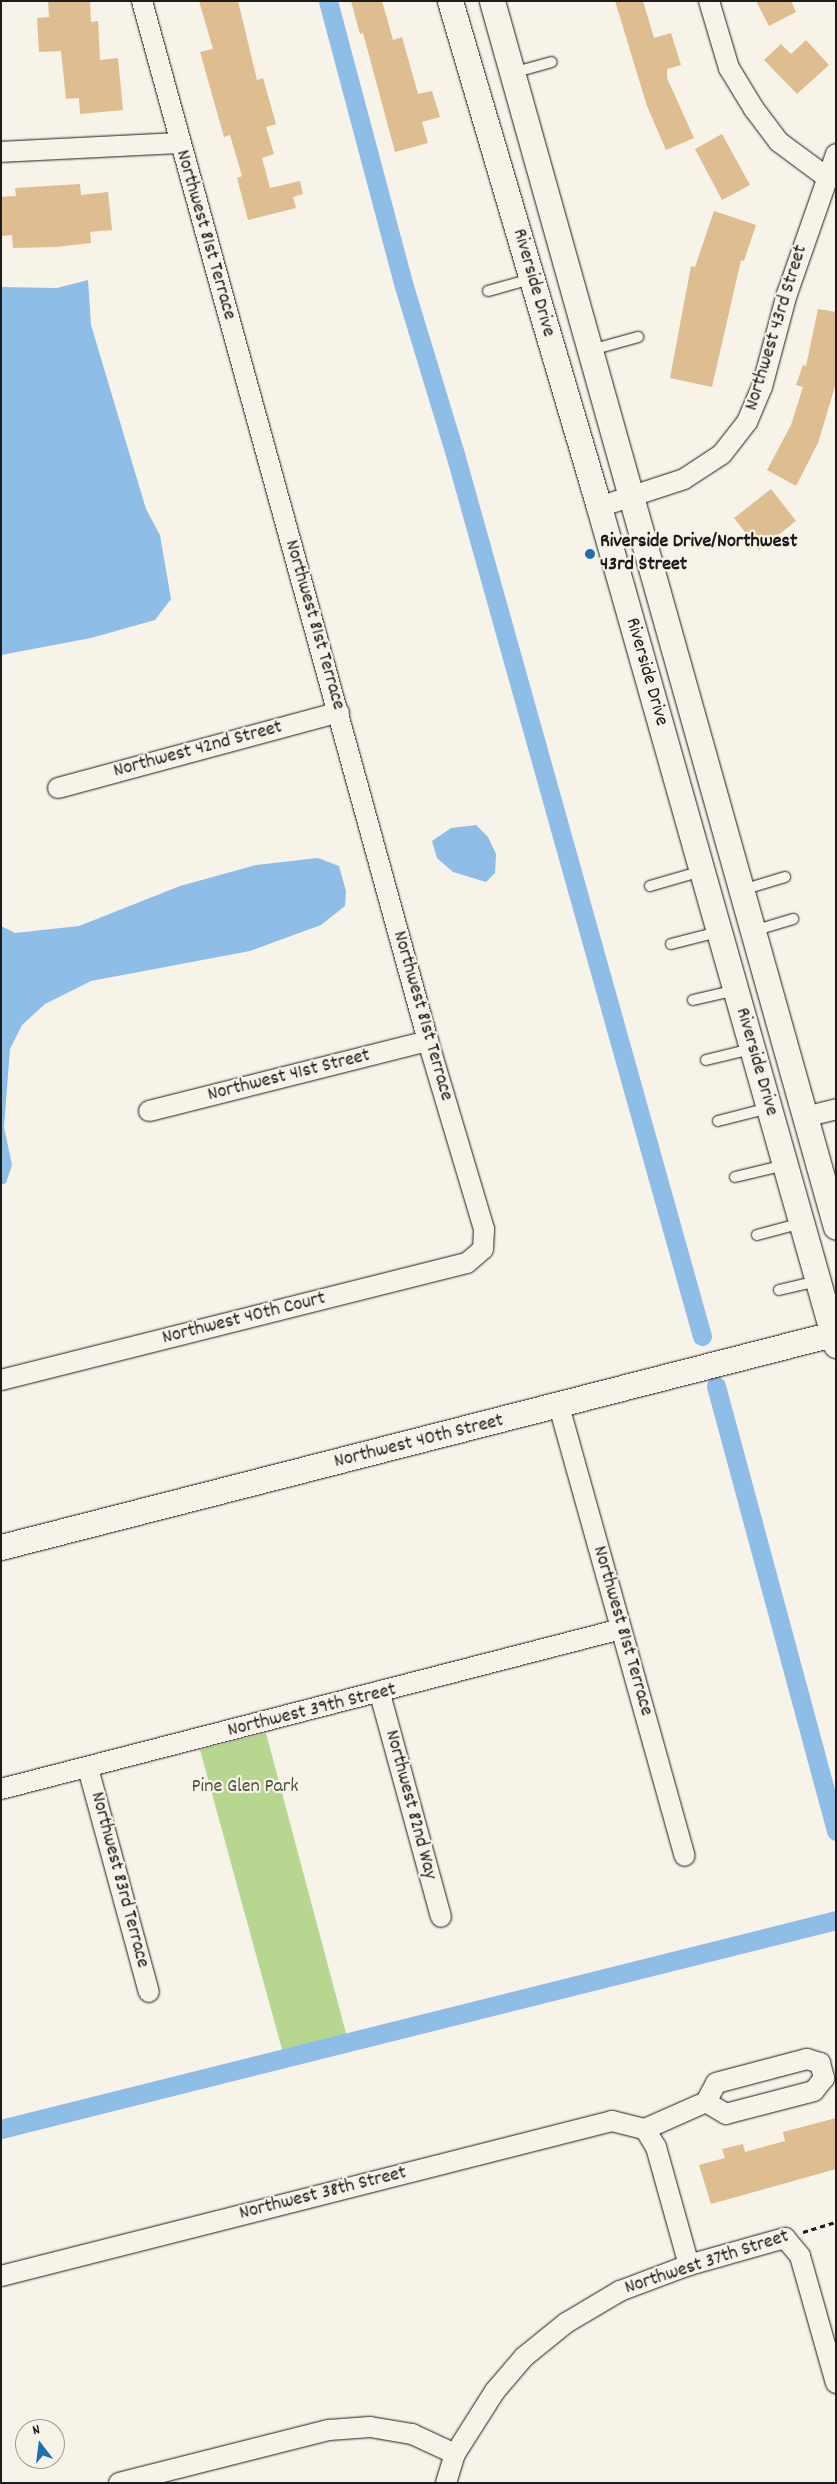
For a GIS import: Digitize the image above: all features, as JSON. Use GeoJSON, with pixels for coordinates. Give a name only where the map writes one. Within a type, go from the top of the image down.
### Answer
{"type":"FeatureCollection","features":[{"type":"Feature","properties":{"kind":"street","name":"Northwest 81st Terrace"},"geometry":{"type":"LineString","coordinates":[[142,1],[179,143],[339,712],[428,1041],[484,1229],[482,1249]]}},
{"type":"Feature","properties":{"kind":"street","name":"Riverside Drive"},"geometry":{"type":"LineString","coordinates":[[450,1],[599,507],[835,1337]]}},
{"type":"Feature","properties":{"kind":"street","name":"Riverside Drive"},"geometry":{"type":"LineString","coordinates":[[492,1],[836,1227]]}},
{"type":"Feature","properties":{"kind":"street"},"geometry":{"type":"LineString","coordinates":[[709,1],[729,68],[754,109],[779,142],[825,176]]}},
{"type":"Feature","properties":{"kind":"street"},"geometry":{"type":"LineString","coordinates":[[1,152],[179,143]]}},
{"type":"Feature","properties":{"kind":"street","name":"Northwest 43rd Street"},"geometry":{"type":"LineString","coordinates":[[599,507],[684,479],[722,454],[747,422],[762,387],[825,176],[836,154]]}},
{"type":"Feature","properties":{"kind":"street","name":"Northwest 42nd Street"},"geometry":{"type":"LineString","coordinates":[[58,788],[339,712]]}},
{"type":"Feature","properties":{"kind":"street","name":"Northwest 41st Street"},"geometry":{"type":"LineString","coordinates":[[149,1111],[428,1041]]}},
{"type":"Feature","properties":{"kind":"street"},"geometry":{"type":"LineString","coordinates":[[805,1117],[836,1109]]}},
{"type":"Feature","properties":{"kind":"street","name":"Northwest 40th Court"},"geometry":{"type":"LineString","coordinates":[[1,1380],[467,1263],[482,1249]]}},
{"type":"Feature","properties":{"kind":"street","name":"Northwest 40th Street"},"geometry":{"type":"LineString","coordinates":[[1,1547],[835,1337]]}},
{"type":"Feature","properties":{"kind":"street","name":"Northwest 81st Terrace"},"geometry":{"type":"LineString","coordinates":[[559,1406],[685,1856]]}},
{"type":"Feature","properties":{"kind":"street","name":"Northwest 39th Street"},"geometry":{"type":"LineString","coordinates":[[1,1789],[380,1694],[622,1629]]}},
{"type":"Feature","properties":{"kind":"street","name":"Northwest 82nd Way"},"geometry":{"type":"LineString","coordinates":[[380,1694],[441,1917]]}},
{"type":"Feature","properties":{"kind":"street","name":"Northwest 83rd Terrace"},"geometry":{"type":"LineString","coordinates":[[88,1768],[149,1992]]}},
{"type":"Feature","properties":{"kind":"street"},"geometry":{"type":"LineString","coordinates":[[689,2265],[656,2147],[645,2128],[706,2102],[716,2083],[806,2059],[820,2063],[824,2078],[814,2091],[726,2114],[706,2102]]}},
{"type":"Feature","properties":{"kind":"street","name":"Northwest 38th Street"},"geometry":{"type":"LineString","coordinates":[[1,2276],[612,2121],[645,2128]]}},
{"type":"Feature","properties":{"kind":"street"},"geometry":{"type":"LineString","coordinates":[[785,2238],[800,2256],[836,2383]]}},
{"type":"Feature","properties":{"kind":"street","name":"Northwest 37th Street"},"geometry":{"type":"LineString","coordinates":[[446,2483],[455,2454],[495,2391],[524,2356],[566,2323],[620,2291],[689,2265],[785,2238]]}},
{"type":"Feature","properties":{"kind":"street"},"geometry":{"type":"LineString","coordinates":[[118,2483],[329,2430],[370,2427],[412,2434],[455,2454]]}},
{"type":"Feature","properties":{"kind":"lane"},"geometry":{"type":"LineString","coordinates":[[512,73],[552,62]]}},
{"type":"Feature","properties":{"kind":"lane"},"geometry":{"type":"LineString","coordinates":[[488,291],[532,279]]}},
{"type":"Feature","properties":{"kind":"lane"},"geometry":{"type":"LineString","coordinates":[[591,350],[638,337]]}},
{"type":"Feature","properties":{"kind":"lane"},"geometry":{"type":"LineString","coordinates":[[650,886],[702,871]]}},
{"type":"Feature","properties":{"kind":"lane"},"geometry":{"type":"LineString","coordinates":[[742,890],[785,877]]}},
{"type":"Feature","properties":{"kind":"lane"},"geometry":{"type":"LineString","coordinates":[[753,931],[793,919]]}},
{"type":"Feature","properties":{"kind":"lane"},"geometry":{"type":"LineString","coordinates":[[671,944],[719,931]]}},
{"type":"Feature","properties":{"kind":"lane"},"geometry":{"type":"LineString","coordinates":[[693,1000],[736,990]]}},
{"type":"Feature","properties":{"kind":"lane"},"geometry":{"type":"LineString","coordinates":[[706,1060],[752,1049]]}},
{"type":"Feature","properties":{"kind":"lane"},"geometry":{"type":"LineString","coordinates":[[718,1121],[769,1108]]}},
{"type":"Feature","properties":{"kind":"lane"},"geometry":{"type":"LineString","coordinates":[[734,1177],[785,1165]]}},
{"type":"Feature","properties":{"kind":"lane"},"geometry":{"type":"LineString","coordinates":[[757,1235],[802,1223]]}},
{"type":"Feature","properties":{"kind":"lane"},"geometry":{"type":"LineString","coordinates":[[779,1290],[818,1280]]}},
{"type":"Feature","properties":{"kind":"path","name":"Northwest 37th Street"},"geometry":{"type":"LineString","coordinates":[[785,2238],[836,2222]]}},
{"type":"Feature","properties":{"kind":"green space","name":"Pine Glen Park"},"geometry":{"type":"Polygon","coordinates":[[[266,1733],[347,2037],[283,2053],[200,1750],[266,1733]]]}},
{"type":"Feature","properties":{"kind":"water"},"geometry":{"type":"Polygon","coordinates":[[[88,280],[91,325],[146,509],[160,535],[171,599],[155,620],[91,638],[1,655],[1,287],[57,288],[88,280]]]}},
{"type":"Feature","properties":{"kind":"water"},"geometry":{"type":"Polygon","coordinates":[[[476,825],[488,837],[496,854],[495,873],[486,882],[453,872],[437,858],[432,841],[451,828],[476,825]]]}},
{"type":"Feature","properties":{"kind":"water"},"geometry":{"type":"Polygon","coordinates":[[[318,858],[339,866],[346,891],[345,906],[321,925],[250,951],[91,981],[45,1004],[22,1025],[10,1049],[4,1127],[12,1165],[6,1183],[1,1185],[1,926],[15,933],[79,926],[180,886],[256,865],[318,858]]]}},
{"type":"Feature","properties":{"kind":"building"},"geometry":{"type":"Polygon","coordinates":[[[48,1],[90,1],[91,22],[98,21],[100,60],[118,58],[123,110],[80,114],[79,98],[66,99],[61,51],[39,52],[37,18],[49,17],[48,1]]]}},
{"type":"Feature","properties":{"kind":"building"},"geometry":{"type":"Polygon","coordinates":[[[199,1],[238,1],[257,80],[263,78],[276,124],[266,127],[274,154],[262,158],[270,188],[300,181],[303,194],[293,197],[296,208],[248,220],[237,178],[242,176],[230,135],[224,137],[200,52],[213,49],[199,1]]]}},
{"type":"Feature","properties":{"kind":"building"},"geometry":{"type":"Polygon","coordinates":[[[351,1],[382,1],[393,40],[402,37],[418,94],[432,91],[440,117],[422,122],[428,143],[395,152],[363,33],[360,34],[351,1]]]}},
{"type":"Feature","properties":{"kind":"building"},"geometry":{"type":"Polygon","coordinates":[[[615,1],[643,1],[654,38],[671,33],[681,65],[667,69],[667,78],[694,138],[666,150],[647,106],[615,1]]]}},
{"type":"Feature","properties":{"kind":"building"},"geometry":{"type":"Polygon","coordinates":[[[756,1],[791,1],[796,12],[769,26],[756,1]]]}},
{"type":"Feature","properties":{"kind":"building"},"geometry":{"type":"Polygon","coordinates":[[[806,40],[829,65],[797,94],[764,60],[781,44],[791,54],[806,40]]]}},
{"type":"Feature","properties":{"kind":"building"},"geometry":{"type":"Polygon","coordinates":[[[722,134],[750,185],[722,200],[695,149],[722,134]]]}},
{"type":"Feature","properties":{"kind":"building"},"geometry":{"type":"Polygon","coordinates":[[[80,184],[81,195],[108,192],[112,230],[90,232],[91,243],[56,247],[13,248],[12,235],[1,236],[1,197],[16,196],[15,188],[80,184]]]}},
{"type":"Feature","properties":{"kind":"building"},"geometry":{"type":"Polygon","coordinates":[[[714,211],[756,225],[744,261],[741,260],[712,387],[670,378],[691,266],[695,267],[714,211]]]}},
{"type":"Feature","properties":{"kind":"building"},"geometry":{"type":"Polygon","coordinates":[[[818,309],[836,312],[836,383],[818,443],[796,486],[767,470],[791,425],[803,387],[796,385],[803,365],[806,366],[818,309]]]}},
{"type":"Feature","properties":{"kind":"building"},"geometry":{"type":"Polygon","coordinates":[[[771,489],[796,521],[759,550],[734,518],[771,489]]]}},
{"type":"Feature","properties":{"kind":"building"},"geometry":{"type":"Polygon","coordinates":[[[836,2118],[836,2169],[711,2204],[699,2165],[725,2158],[722,2149],[743,2144],[745,2152],[785,2141],[783,2132],[836,2118]]]}},
{"type":"Feature","properties":{"kind":"waterway"},"geometry":{"type":"LineString","coordinates":[[328,1],[403,283],[455,454],[702,1336]]}},
{"type":"Feature","properties":{"kind":"waterway"},"geometry":{"type":"LineString","coordinates":[[716,1386],[836,1831]]}},
{"type":"Feature","properties":{"kind":"waterway"},"geometry":{"type":"LineString","coordinates":[[1,2129],[836,1920]]}},
{"type":"Feature","properties":{"kind":"place","name":"Riverside Drive/Northwest 43rd Street"},"geometry":{"type":"Point","coordinates":[590,554]}}]}
